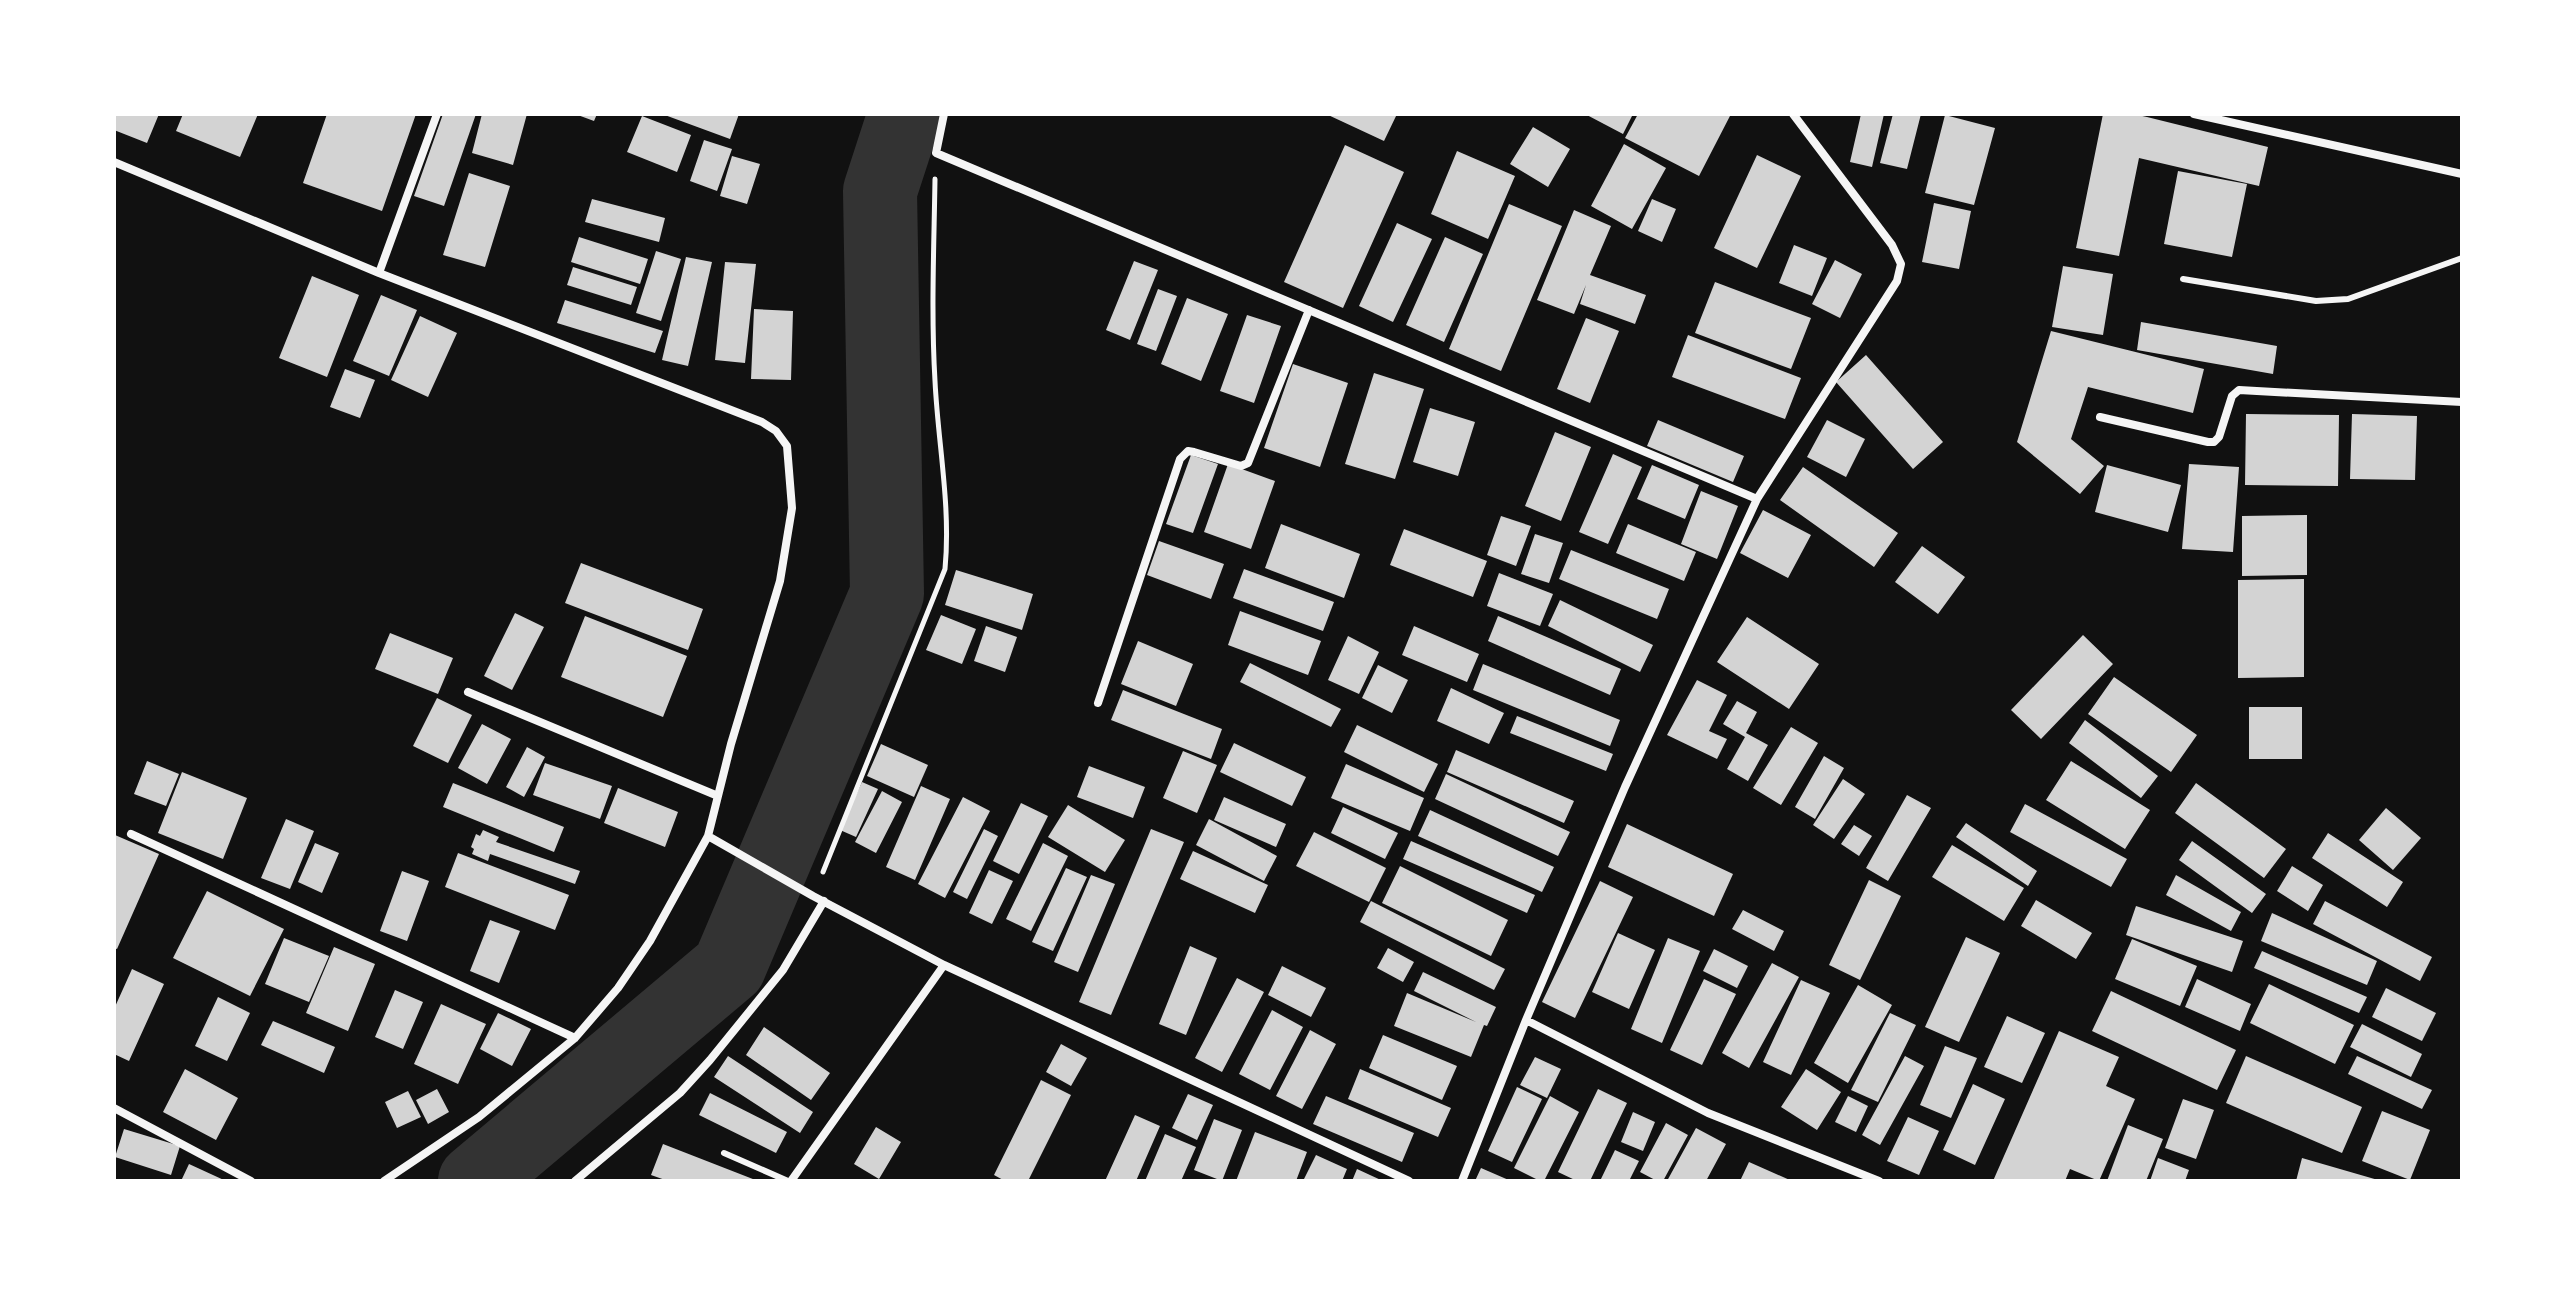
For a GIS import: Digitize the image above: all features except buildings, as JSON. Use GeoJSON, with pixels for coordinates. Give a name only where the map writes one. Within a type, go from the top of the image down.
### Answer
{"type":"FeatureCollection","features":[{"type":"Feature","properties":{"kind":"street"},"geometry":{"type":"LineString","coordinates":[[379,273],[437,114]]}},
{"type":"Feature","properties":{"kind":"street"},"geometry":{"type":"LineString","coordinates":[[944,114],[936,153],[1757,499]]}},
{"type":"Feature","properties":{"kind":"street"},"geometry":{"type":"LineString","coordinates":[[1462,1181],[1526,1020],[1625,787],[1757,499],[1897,281],[1901,264],[1892,245],[1793,114]]}},
{"type":"Feature","properties":{"kind":"street"},"geometry":{"type":"LineString","coordinates":[[2194,114],[2462,174]]}},
{"type":"Feature","properties":{"kind":"street"},"geometry":{"type":"LineString","coordinates":[[114,162],[379,273],[762,422],[787,446],[792,508],[780,581],[731,744],[708,836],[650,941],[618,988],[575,1038],[479,1117],[384,1181]]}},
{"type":"Feature","properties":{"kind":"street"},"geometry":{"type":"LineString","coordinates":[[1098,703],[1180,459],[1184,454],[1194,452],[1241,466],[1248,463],[1309,310]]}},
{"type":"Feature","properties":{"kind":"street"},"geometry":{"type":"LineString","coordinates":[[2100,417],[2214,442],[2219,437],[2232,396],[2239,390],[2462,402]]}},
{"type":"Feature","properties":{"kind":"street"},"geometry":{"type":"LineString","coordinates":[[468,692],[718,796]]}},
{"type":"Feature","properties":{"kind":"street"},"geometry":{"type":"LineString","coordinates":[[131,834],[575,1038]]}},
{"type":"Feature","properties":{"kind":"street"},"geometry":{"type":"LineString","coordinates":[[708,836],[944,965],[1409,1181]]}},
{"type":"Feature","properties":{"kind":"street"},"geometry":{"type":"LineString","coordinates":[[575,1181],[680,1093],[710,1060],[783,970],[824,901]]}},
{"type":"Feature","properties":{"kind":"street"},"geometry":{"type":"LineString","coordinates":[[790,1181],[944,965]]}},
{"type":"Feature","properties":{"kind":"street"},"geometry":{"type":"LineString","coordinates":[[1526,1020],[1708,1113],[1879,1181]]}},
{"type":"Feature","properties":{"kind":"street"},"geometry":{"type":"LineString","coordinates":[[114,1108],[251,1181]]}},
{"type":"Feature","properties":{"kind":"lane"},"geometry":{"type":"LineString","coordinates":[[2183,279],[2316,301],[2348,299],[2462,258]]}},
{"type":"Feature","properties":{"kind":"lane"},"geometry":{"type":"LineString","coordinates":[[724,1153],[790,1181]]}},
{"type":"Feature","properties":{"kind":"path"},"geometry":{"type":"LineString","coordinates":[[813,896],[945,569],[948,539],[946,499],[935,382],[932,231],[936,153]]}},
{"type":"Feature","properties":{"kind":"waterway"},"geometry":{"type":"LineString","coordinates":[[475,1181],[729,967],[887,594],[880,191],[905,114]]}}]}
